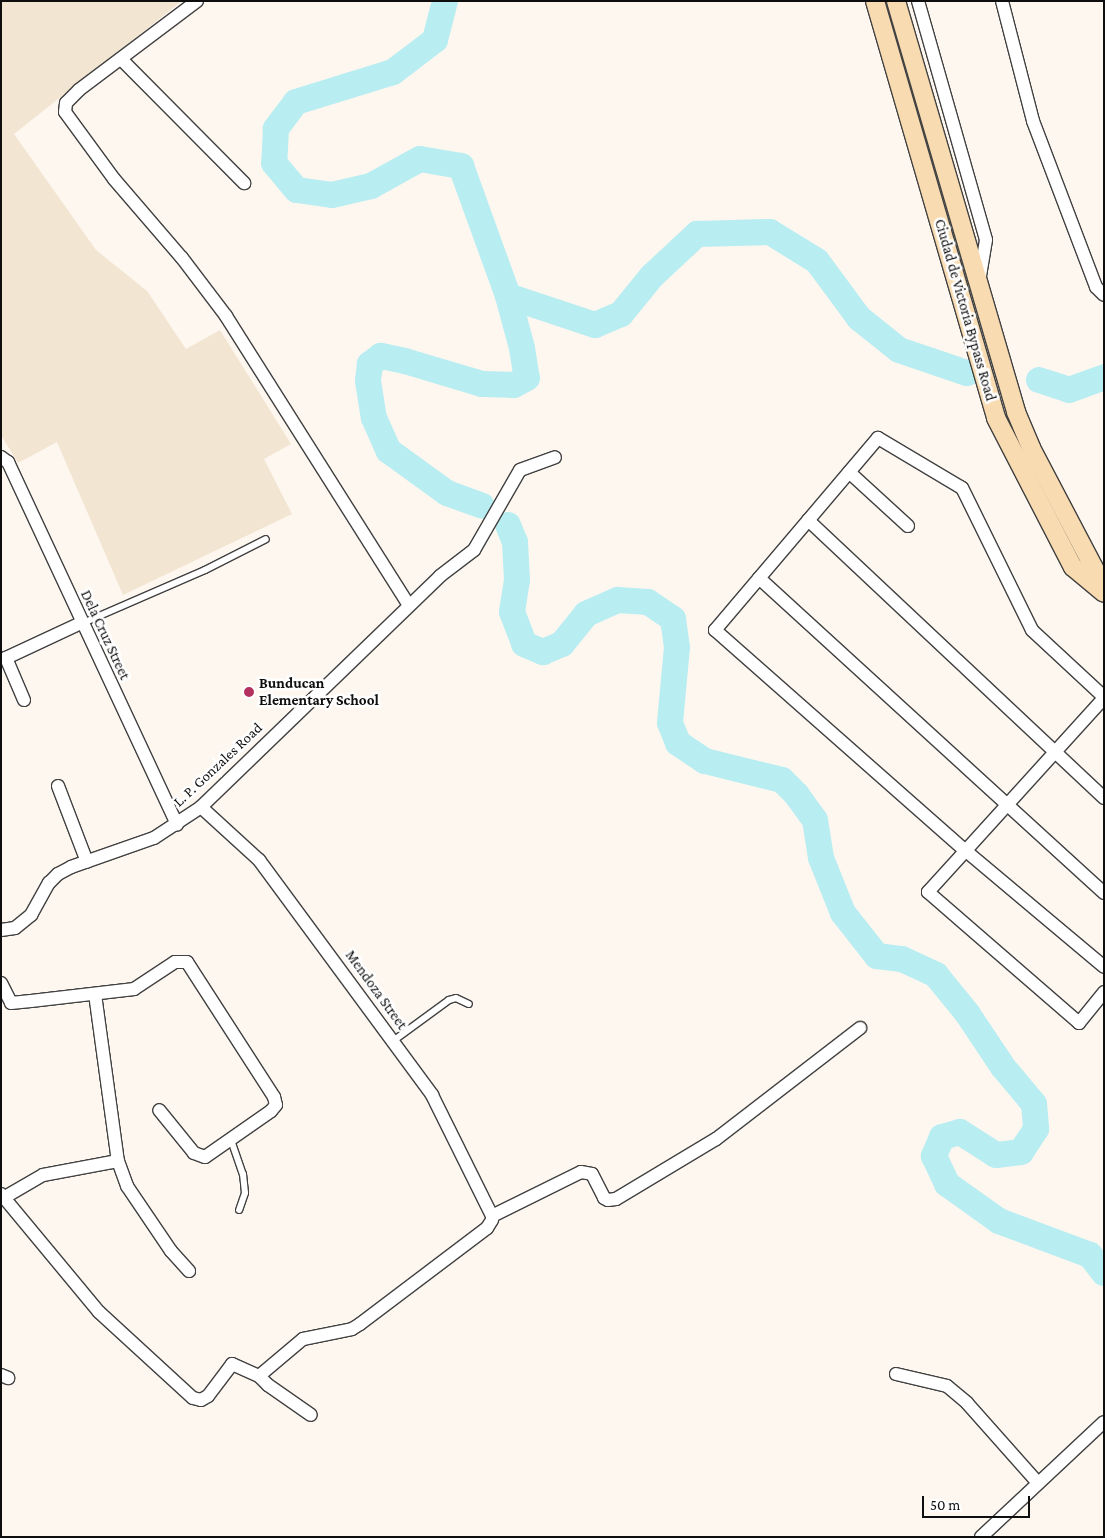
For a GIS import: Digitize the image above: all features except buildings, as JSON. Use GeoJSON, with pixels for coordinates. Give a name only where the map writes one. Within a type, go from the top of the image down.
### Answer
{"type":"FeatureCollection","features":[{"type":"Feature","properties":{"kind":"main road","name":"Ciudad de Victoria Bypass Road"},"geometry":{"type":"LineString","coordinates":[[875,1],[996,418],[1073,567],[1104,593]]}},
{"type":"Feature","properties":{"kind":"main road","name":"Ciudad de Victoria Bypass Road"},"geometry":{"type":"LineString","coordinates":[[896,1],[980,282],[1016,412],[1031,448],[1104,587]]}},
{"type":"Feature","properties":{"kind":"main road"},"geometry":{"type":"LineString","coordinates":[[974,340],[994,334]]}},
{"type":"Feature","properties":{"kind":"main road"},"geometry":{"type":"LineString","coordinates":[[996,418],[1016,412]]}},
{"type":"Feature","properties":{"kind":"street"},"geometry":{"type":"LineString","coordinates":[[197,1],[79,90],[66,103],[65,112],[114,179],[182,258],[226,316],[409,605]]}},
{"type":"Feature","properties":{"kind":"street","name":"Ciudad de Victoria Bypass Road"},"geometry":{"type":"LineString","coordinates":[[918,1],[986,240],[980,282]]}},
{"type":"Feature","properties":{"kind":"street"},"geometry":{"type":"LineString","coordinates":[[1002,1],[1033,121],[1096,287],[1104,295]]}},
{"type":"Feature","properties":{"kind":"street"},"geometry":{"type":"LineString","coordinates":[[121,59],[244,183]]}},
{"type":"Feature","properties":{"kind":"street"},"geometry":{"type":"LineString","coordinates":[[1104,966],[966,851],[716,630],[878,438],[962,488],[1032,630],[1104,697],[966,851],[928,892],[1080,1023],[1104,992]]}},
{"type":"Feature","properties":{"kind":"street","name":"L. P. Gonzales Road"},"geometry":{"type":"LineString","coordinates":[[1,930],[14,928],[31,915],[49,883],[58,874],[154,838],[201,807],[409,605],[440,576],[474,550],[520,470],[555,457]]}},
{"type":"Feature","properties":{"kind":"street","name":"Dela Cruz Street"},"geometry":{"type":"LineString","coordinates":[[3,458],[176,825]]}},
{"type":"Feature","properties":{"kind":"street"},"geometry":{"type":"LineString","coordinates":[[849,472],[908,526]]}},
{"type":"Feature","properties":{"kind":"street"},"geometry":{"type":"LineString","coordinates":[[808,520],[1104,798]]}},
{"type":"Feature","properties":{"kind":"street"},"geometry":{"type":"LineString","coordinates":[[759,578],[1104,893]]}},
{"type":"Feature","properties":{"kind":"street"},"geometry":{"type":"LineString","coordinates":[[24,700],[4,653],[82,623]]}},
{"type":"Feature","properties":{"kind":"street"},"geometry":{"type":"LineString","coordinates":[[58,786],[87,862]]}},
{"type":"Feature","properties":{"kind":"street","name":"Mendoza Street"},"geometry":{"type":"LineString","coordinates":[[201,807],[259,860],[432,1095],[492,1216]]}},
{"type":"Feature","properties":{"kind":"street"},"geometry":{"type":"LineString","coordinates":[[1,983],[11,1003],[134,990],[175,962],[186,962],[276,1100],[272,1111],[205,1158],[197,1156],[159,1110]]}},
{"type":"Feature","properties":{"kind":"street"},"geometry":{"type":"LineString","coordinates":[[95,994],[118,1161],[127,1186],[171,1251],[189,1271]]}},
{"type":"Feature","properties":{"kind":"street"},"geometry":{"type":"LineString","coordinates":[[259,1376],[303,1339],[352,1329],[360,1324],[487,1228],[492,1220],[492,1216],[584,1171],[594,1177],[604,1198],[616,1199],[716,1139],[860,1028]]}},
{"type":"Feature","properties":{"kind":"street"},"geometry":{"type":"LineString","coordinates":[[118,1161],[43,1175],[3,1196],[99,1312],[193,1398],[201,1400],[208,1396],[232,1364],[259,1376],[268,1385],[312,1415]]}},
{"type":"Feature","properties":{"kind":"street"},"geometry":{"type":"LineString","coordinates":[[896,1374],[947,1386],[967,1403],[1038,1484]]}},
{"type":"Feature","properties":{"kind":"street"},"geometry":{"type":"LineString","coordinates":[[981,1537],[1104,1422]]}},
{"type":"Feature","properties":{"kind":"lane"},"geometry":{"type":"LineString","coordinates":[[82,623],[205,570],[266,538]]}},
{"type":"Feature","properties":{"kind":"lane"},"geometry":{"type":"LineString","coordinates":[[1089,556],[1104,566]]}},
{"type":"Feature","properties":{"kind":"lane"},"geometry":{"type":"LineString","coordinates":[[393,1041],[450,1000],[456,998],[469,1004]]}},
{"type":"Feature","properties":{"kind":"lane"},"geometry":{"type":"LineString","coordinates":[[231,1140],[243,1174],[245,1193],[239,1210]]}},
{"type":"Feature","properties":{"kind":"shaded area"},"geometry":{"type":"Polygon","coordinates":[[[1,1],[182,1],[14,134],[96,250],[147,291],[186,349],[220,330],[291,444],[264,459],[292,514],[123,595],[57,442],[18,463],[1,435],[1,1]]]}},
{"type":"Feature","properties":{"kind":"waterway"},"geometry":{"type":"LineString","coordinates":[[445,1],[435,40],[393,72],[296,102],[276,129],[274,163],[297,190],[332,195],[371,186],[420,159],[461,166],[508,296],[522,348],[527,378],[514,385],[482,384],[405,361],[381,356],[370,364],[368,381],[374,418],[389,451],[447,493],[482,506]]}},
{"type":"Feature","properties":{"kind":"waterway"},"geometry":{"type":"LineString","coordinates":[[508,296],[595,325],[621,314],[652,276],[697,234],[770,232],[817,261],[859,318],[899,350],[967,373]]}},
{"type":"Feature","properties":{"kind":"waterway"},"geometry":{"type":"LineString","coordinates":[[1039,380],[1069,390],[1104,377]]}},
{"type":"Feature","properties":{"kind":"waterway"},"geometry":{"type":"LineString","coordinates":[[508,525],[515,542],[517,580],[512,612],[524,644],[543,652],[562,644],[586,614],[618,600],[648,602],[673,619],[677,647],[670,723],[678,743],[705,761],[782,780],[796,794],[815,820],[821,858],[843,913],[877,956],[902,959],[936,975],[967,1013],[1003,1067],[1034,1104],[1036,1129],[1021,1152],[996,1155],[960,1132],[942,1137],[934,1156],[947,1184],[999,1221],[1090,1255],[1104,1273]]}},
{"type":"Feature","properties":{"kind":"place","name":"Bunducan Elementary School"},"geometry":{"type":"Point","coordinates":[249,692]}}]}
